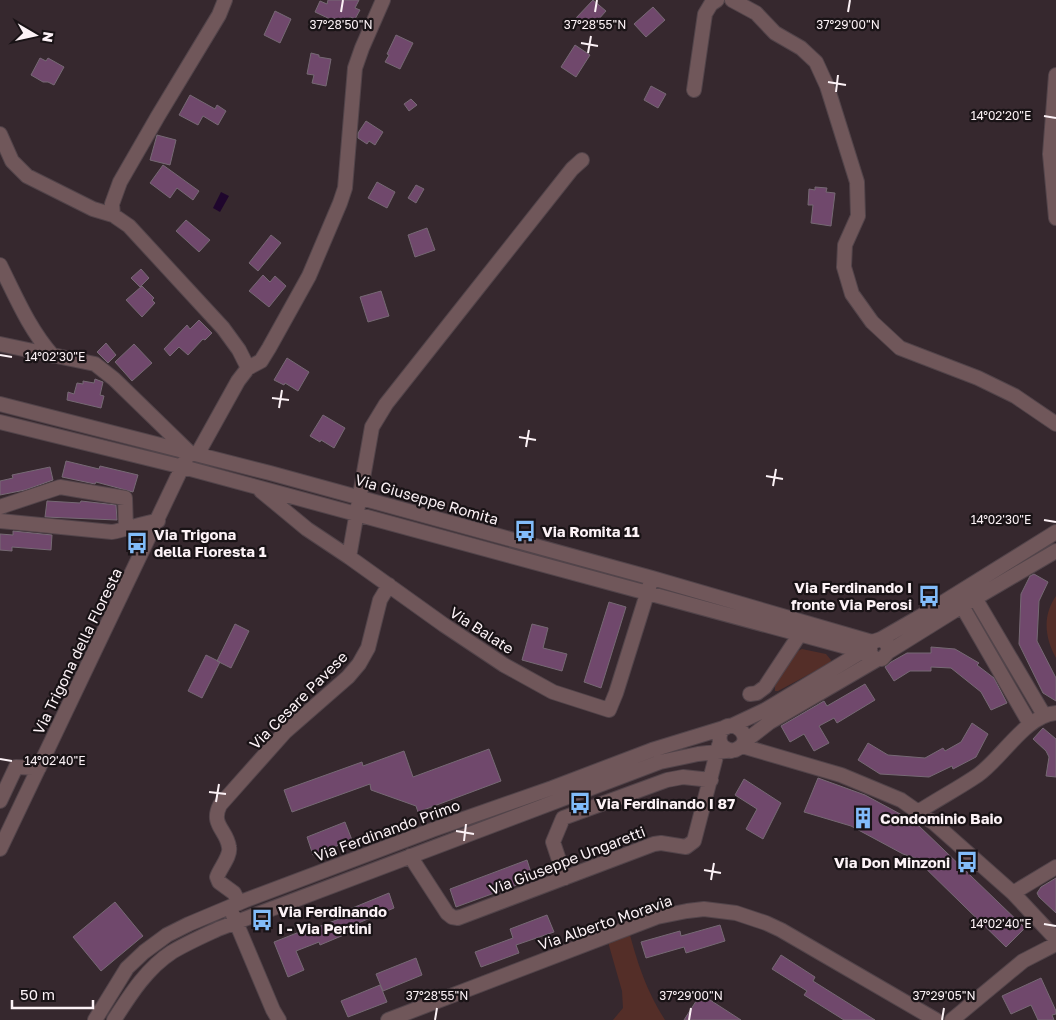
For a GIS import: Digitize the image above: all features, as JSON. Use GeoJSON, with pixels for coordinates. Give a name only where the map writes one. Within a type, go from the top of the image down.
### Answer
{"type":"FeatureCollection","features":[{"type":"Feature","properties":{"kind":"street"},"geometry":{"type":"LineString","coordinates":[[113,215],[112,204],[120,182],[219,16],[225,0]]}},
{"type":"Feature","properties":{"kind":"street","name":"Via Trigona della Floresta"},"geometry":{"type":"LineString","coordinates":[[0,848],[183,467],[238,381],[248,368],[261,361],[309,276],[345,188],[355,68],[383,0]]}},
{"type":"Feature","properties":{"kind":"street"},"geometry":{"type":"LineString","coordinates":[[694,90],[705,14],[711,4],[717,0]]}},
{"type":"Feature","properties":{"kind":"street"},"geometry":{"type":"LineString","coordinates":[[732,0],[756,12],[775,33],[801,48],[816,62],[828,86],[856,182],[858,216],[845,245],[844,266],[852,294],[872,322],[900,348],[978,378],[1015,396],[1056,424]]}},
{"type":"Feature","properties":{"kind":"street"},"geometry":{"type":"LineString","coordinates":[[1056,75],[1050,154],[1054,169],[1056,218]]}},
{"type":"Feature","properties":{"kind":"street"},"geometry":{"type":"LineString","coordinates":[[0,134],[12,161],[27,176],[93,209],[113,215],[129,226],[223,328],[239,350],[248,368]]}},
{"type":"Feature","properties":{"kind":"street"},"geometry":{"type":"LineString","coordinates":[[349,557],[372,427],[386,404],[572,169],[582,160]]}},
{"type":"Feature","properties":{"kind":"street"},"geometry":{"type":"LineString","coordinates":[[0,265],[31,328],[53,356]]}},
{"type":"Feature","properties":{"kind":"street"},"geometry":{"type":"LineString","coordinates":[[0,344],[95,364],[114,379],[193,452]]}},
{"type":"Feature","properties":{"kind":"street","name":"Via Giuseppe Romita"},"geometry":{"type":"LineString","coordinates":[[0,404],[261,470],[652,578],[774,621],[800,634],[874,649]]}},
{"type":"Feature","properties":{"kind":"street","name":"Via Giuseppe Romita"},"geometry":{"type":"LineString","coordinates":[[0,422],[183,467],[647,593],[774,621],[853,635],[874,649]]}},
{"type":"Feature","properties":{"kind":"street"},"geometry":{"type":"LineString","coordinates":[[256,487],[261,470]]}},
{"type":"Feature","properties":{"kind":"street"},"geometry":{"type":"LineString","coordinates":[[0,507],[60,487],[125,498],[126,529]]}},
{"type":"Feature","properties":{"kind":"street","name":"Via Balate"},"geometry":{"type":"LineString","coordinates":[[256,487],[307,528],[504,665],[553,692],[609,710],[647,593]]}},
{"type":"Feature","properties":{"kind":"street"},"geometry":{"type":"LineString","coordinates":[[0,521],[112,532],[142,523],[158,521]]}},
{"type":"Feature","properties":{"kind":"street","name":"Via Ferdinando Primo"},"geometry":{"type":"LineString","coordinates":[[95,1020],[127,968],[144,952],[167,935],[238,904],[432,830],[667,760],[731,747],[874,649],[1056,532]]}},
{"type":"Feature","properties":{"kind":"street","name":"Via Ferdinando Primo"},"geometry":{"type":"LineString","coordinates":[[573,787],[652,750],[729,726],[765,710],[838,667],[962,606],[1056,551]]}},
{"type":"Feature","properties":{"kind":"street"},"geometry":{"type":"LineString","coordinates":[[589,577],[594,562]]}},
{"type":"Feature","properties":{"kind":"street"},"geometry":{"type":"LineString","coordinates":[[647,593],[652,578]]}},
{"type":"Feature","properties":{"kind":"street","name":"Via Cesare Pavese"},"geometry":{"type":"LineString","coordinates":[[238,904],[234,893],[220,882],[217,877],[230,847],[218,823],[216,814],[220,806],[285,732],[348,677],[359,664],[368,648],[380,600],[384,590],[389,585]]}},
{"type":"Feature","properties":{"kind":"street"},"geometry":{"type":"LineString","coordinates":[[918,812],[978,774],[997,759],[1030,724],[1050,714],[975,598]]}},
{"type":"Feature","properties":{"kind":"street"},"geometry":{"type":"LineString","coordinates":[[962,606],[1030,724]]}},
{"type":"Feature","properties":{"kind":"street"},"geometry":{"type":"LineString","coordinates":[[750,694],[757,693],[765,687],[800,634]]}},
{"type":"Feature","properties":{"kind":"street"},"geometry":{"type":"LineString","coordinates":[[820,639],[842,648],[846,652],[847,656],[838,667]]}},
{"type":"Feature","properties":{"kind":"street"},"geometry":{"type":"LineString","coordinates":[[565,878],[553,842],[563,818],[667,780],[682,777],[712,776],[731,747],[744,734],[739,728],[729,726],[721,732],[731,747],[841,775],[901,800],[934,823],[1013,893],[1056,939]]}},
{"type":"Feature","properties":{"kind":"street"},"geometry":{"type":"LineString","coordinates":[[0,801],[16,767],[39,768]]}},
{"type":"Feature","properties":{"kind":"street","name":"Via Giuseppe Ungaretti"},"geometry":{"type":"LineString","coordinates":[[392,845],[447,913],[452,917],[458,918],[654,844],[661,842],[686,847],[690,845],[694,841],[712,776]]}},
{"type":"Feature","properties":{"kind":"street","name":"Via Ferdinando Primo"},"geometry":{"type":"LineString","coordinates":[[114,1020],[127,999],[155,965],[172,952],[193,941],[236,922],[438,846],[554,794]]}},
{"type":"Feature","properties":{"kind":"street"},"geometry":{"type":"LineString","coordinates":[[432,830],[438,846]]}},
{"type":"Feature","properties":{"kind":"street"},"geometry":{"type":"LineString","coordinates":[[1013,893],[1056,867]]}},
{"type":"Feature","properties":{"kind":"street"},"geometry":{"type":"LineString","coordinates":[[238,904],[253,916]]}},
{"type":"Feature","properties":{"kind":"street"},"geometry":{"type":"LineString","coordinates":[[238,904],[236,922],[279,1020]]}},
{"type":"Feature","properties":{"kind":"street","name":"Via Alberto Moravia"},"geometry":{"type":"LineString","coordinates":[[388,1020],[657,917],[704,909],[736,913],[781,930],[936,1020]]}},
{"type":"Feature","properties":{"kind":"street"},"geometry":{"type":"LineString","coordinates":[[952,1020],[1023,961],[1056,944]]}},
{"type":"Feature","properties":{"kind":"shaded area"},"geometry":{"type":"Polygon","coordinates":[[[221,192],[229,196],[220,212],[213,208],[221,192]]]}},
{"type":"Feature","properties":{"kind":"shaded area"},"geometry":{"type":"Polygon","coordinates":[[[1056,596],[1056,658],[1047,635],[1047,619],[1056,596]]]}},
{"type":"Feature","properties":{"kind":"shaded area"},"geometry":{"type":"Polygon","coordinates":[[[802,649],[826,654],[831,660],[830,663],[775,691],[775,686],[794,653],[802,649]]]}},
{"type":"Feature","properties":{"kind":"shaded area"},"geometry":{"type":"Polygon","coordinates":[[[630,935],[644,979],[665,1020],[613,1020],[623,1008],[622,991],[608,942],[630,935]]]}},
{"type":"Feature","properties":{"kind":"building"},"geometry":{"type":"Polygon","coordinates":[[[328,0],[359,0],[355,8],[360,10],[355,19],[350,17],[347,25],[315,12],[320,1],[327,4],[328,0]]]}},
{"type":"Feature","properties":{"kind":"building"},"geometry":{"type":"Polygon","coordinates":[[[593,0],[606,11],[589,30],[576,18],[593,0]]]}},
{"type":"Feature","properties":{"kind":"building"},"geometry":{"type":"Polygon","coordinates":[[[653,7],[665,20],[646,37],[634,24],[653,7]]]}},
{"type":"Feature","properties":{"kind":"building"},"geometry":{"type":"Polygon","coordinates":[[[275,11],[291,19],[280,43],[264,35],[275,11]]]}},
{"type":"Feature","properties":{"kind":"building"},"geometry":{"type":"Polygon","coordinates":[[[396,35],[413,43],[400,69],[385,62],[396,35]]]}},
{"type":"Feature","properties":{"kind":"building"},"geometry":{"type":"Polygon","coordinates":[[[575,45],[590,55],[576,77],[561,67],[575,45]]]}},
{"type":"Feature","properties":{"kind":"building"},"geometry":{"type":"Polygon","coordinates":[[[311,53],[319,55],[319,57],[331,59],[326,86],[312,83],[314,75],[307,74],[311,53]]]}},
{"type":"Feature","properties":{"kind":"building"},"geometry":{"type":"Polygon","coordinates":[[[40,58],[46,61],[48,58],[64,67],[54,85],[43,82],[31,75],[40,58]]]}},
{"type":"Feature","properties":{"kind":"building"},"geometry":{"type":"Polygon","coordinates":[[[651,86],[666,94],[658,108],[644,100],[651,86]]]}},
{"type":"Feature","properties":{"kind":"building"},"geometry":{"type":"Polygon","coordinates":[[[190,95],[215,109],[217,105],[226,111],[218,125],[203,116],[198,125],[179,115],[190,95]]]}},
{"type":"Feature","properties":{"kind":"building"},"geometry":{"type":"Polygon","coordinates":[[[411,99],[417,105],[409,111],[404,104],[411,99]]]}},
{"type":"Feature","properties":{"kind":"building"},"geometry":{"type":"Polygon","coordinates":[[[366,121],[383,132],[375,145],[369,141],[367,144],[358,138],[358,133],[366,121]]]}},
{"type":"Feature","properties":{"kind":"building"},"geometry":{"type":"Polygon","coordinates":[[[157,135],[176,140],[170,165],[150,160],[157,135]]]}},
{"type":"Feature","properties":{"kind":"building"},"geometry":{"type":"Polygon","coordinates":[[[163,165],[199,191],[193,200],[177,188],[170,198],[150,183],[163,165]]]}},
{"type":"Feature","properties":{"kind":"building"},"geometry":{"type":"Polygon","coordinates":[[[377,182],[395,192],[387,208],[368,198],[377,182]]]}},
{"type":"Feature","properties":{"kind":"building"},"geometry":{"type":"Polygon","coordinates":[[[416,185],[424,189],[416,203],[408,198],[416,185]]]}},
{"type":"Feature","properties":{"kind":"building"},"geometry":{"type":"Polygon","coordinates":[[[815,187],[827,188],[826,192],[835,193],[831,226],[811,223],[813,205],[808,205],[809,189],[815,190],[815,187]]]}},
{"type":"Feature","properties":{"kind":"building"},"geometry":{"type":"Polygon","coordinates":[[[186,220],[210,240],[199,252],[176,231],[186,220]]]}},
{"type":"Feature","properties":{"kind":"building"},"geometry":{"type":"Polygon","coordinates":[[[427,228],[435,250],[415,257],[408,235],[427,228]]]}},
{"type":"Feature","properties":{"kind":"building"},"geometry":{"type":"Polygon","coordinates":[[[271,235],[281,243],[258,271],[249,263],[271,235]]]}},
{"type":"Feature","properties":{"kind":"building"},"geometry":{"type":"Polygon","coordinates":[[[141,269],[149,278],[140,287],[131,278],[141,269]]]}},
{"type":"Feature","properties":{"kind":"building"},"geometry":{"type":"Polygon","coordinates":[[[263,275],[270,282],[275,276],[286,286],[269,307],[249,291],[263,275]]]}},
{"type":"Feature","properties":{"kind":"building"},"geometry":{"type":"Polygon","coordinates":[[[142,286],[154,298],[152,300],[155,303],[142,317],[126,300],[142,286]]]}},
{"type":"Feature","properties":{"kind":"building"},"geometry":{"type":"Polygon","coordinates":[[[381,291],[389,316],[368,322],[360,297],[381,291]]]}},
{"type":"Feature","properties":{"kind":"building"},"geometry":{"type":"Polygon","coordinates":[[[199,320],[212,333],[205,340],[203,339],[188,355],[179,347],[170,356],[164,349],[187,325],[190,329],[199,320]]]}},
{"type":"Feature","properties":{"kind":"building"},"geometry":{"type":"Polygon","coordinates":[[[106,343],[116,355],[108,363],[97,352],[106,343]]]}},
{"type":"Feature","properties":{"kind":"building"},"geometry":{"type":"Polygon","coordinates":[[[134,344],[152,363],[132,381],[115,362],[134,344]]]}},
{"type":"Feature","properties":{"kind":"building"},"geometry":{"type":"Polygon","coordinates":[[[287,358],[309,372],[298,391],[285,383],[284,385],[274,380],[287,358]]]}},
{"type":"Feature","properties":{"kind":"building"},"geometry":{"type":"Polygon","coordinates":[[[95,379],[103,382],[100,395],[104,396],[101,408],[67,400],[68,392],[74,394],[77,383],[83,384],[83,381],[94,383],[95,379]]]}},
{"type":"Feature","properties":{"kind":"building"},"geometry":{"type":"Polygon","coordinates":[[[323,415],[345,428],[334,448],[310,436],[323,415]]]}},
{"type":"Feature","properties":{"kind":"building"},"geometry":{"type":"Polygon","coordinates":[[[66,461],[99,469],[100,466],[138,475],[133,492],[96,482],[95,484],[62,477],[66,461]]]}},
{"type":"Feature","properties":{"kind":"building"},"geometry":{"type":"Polygon","coordinates":[[[50,467],[53,480],[25,490],[0,495],[0,481],[13,478],[12,475],[50,467]]]}},
{"type":"Feature","properties":{"kind":"building"},"geometry":{"type":"Polygon","coordinates":[[[47,501],[80,503],[81,501],[116,505],[117,520],[45,517],[47,501]]]}},
{"type":"Feature","properties":{"kind":"building"},"geometry":{"type":"Polygon","coordinates":[[[13,531],[52,535],[51,550],[12,547],[12,551],[0,550],[0,534],[13,535],[13,531]]]}},
{"type":"Feature","properties":{"kind":"building"},"geometry":{"type":"Polygon","coordinates":[[[1034,574],[1048,582],[1039,601],[1037,641],[1056,678],[1056,701],[1043,693],[1019,644],[1021,594],[1030,576],[1034,574]]]}},
{"type":"Feature","properties":{"kind":"building"},"geometry":{"type":"Polygon","coordinates":[[[609,602],[626,607],[601,688],[584,682],[609,602]]]}},
{"type":"Feature","properties":{"kind":"building"},"geometry":{"type":"Polygon","coordinates":[[[235,624],[249,631],[231,668],[217,661],[235,624]]]}},
{"type":"Feature","properties":{"kind":"building"},"geometry":{"type":"Polygon","coordinates":[[[532,624],[548,628],[543,648],[567,654],[562,671],[522,660],[532,624]]]}},
{"type":"Feature","properties":{"kind":"building"},"geometry":{"type":"Polygon","coordinates":[[[931,647],[955,649],[979,663],[977,665],[994,678],[1007,703],[991,710],[981,692],[951,668],[931,667],[931,671],[910,671],[894,681],[885,667],[907,653],[931,653],[931,647]]]}},
{"type":"Feature","properties":{"kind":"building"},"geometry":{"type":"Polygon","coordinates":[[[206,655],[220,662],[202,698],[188,691],[206,655]]]}},
{"type":"Feature","properties":{"kind":"building"},"geometry":{"type":"Polygon","coordinates":[[[865,684],[875,700],[837,723],[834,718],[819,726],[829,743],[814,751],[804,734],[790,742],[781,726],[824,701],[827,706],[865,684]]]}},
{"type":"Feature","properties":{"kind":"building"},"geometry":{"type":"Polygon","coordinates":[[[972,723],[988,734],[976,757],[953,769],[952,766],[929,777],[880,774],[858,760],[868,743],[888,755],[925,758],[943,748],[945,751],[961,742],[972,723]]]}},
{"type":"Feature","properties":{"kind":"building"},"geometry":{"type":"Polygon","coordinates":[[[1043,728],[1056,739],[1056,777],[1046,776],[1049,757],[1046,751],[1033,739],[1043,728]]]}},
{"type":"Feature","properties":{"kind":"building"},"geometry":{"type":"Polygon","coordinates":[[[489,749],[501,781],[418,812],[416,806],[371,790],[370,784],[292,812],[284,790],[362,762],[363,766],[404,751],[413,777],[489,749]]]}},
{"type":"Feature","properties":{"kind":"building"},"geometry":{"type":"Polygon","coordinates":[[[818,778],[865,795],[902,815],[902,821],[918,825],[1025,928],[1006,947],[915,858],[903,854],[851,826],[804,812],[818,778]]]}},
{"type":"Feature","properties":{"kind":"building"},"geometry":{"type":"Polygon","coordinates":[[[744,779],[781,803],[763,839],[746,829],[757,809],[735,795],[744,779]]]}},
{"type":"Feature","properties":{"kind":"building"},"geometry":{"type":"Polygon","coordinates":[[[345,822],[352,840],[313,855],[307,837],[345,822]]]}},
{"type":"Feature","properties":{"kind":"building"},"geometry":{"type":"Polygon","coordinates":[[[527,860],[533,879],[456,907],[450,889],[527,860]]]}},
{"type":"Feature","properties":{"kind":"building"},"geometry":{"type":"Polygon","coordinates":[[[1056,878],[1056,913],[1037,893],[1041,887],[1056,878]]]}},
{"type":"Feature","properties":{"kind":"building"},"geometry":{"type":"Polygon","coordinates":[[[389,893],[394,908],[356,924],[358,929],[320,945],[319,942],[296,951],[304,970],[288,977],[274,942],[352,914],[350,909],[389,893]]]}},
{"type":"Feature","properties":{"kind":"building"},"geometry":{"type":"Polygon","coordinates":[[[115,902],[143,936],[101,971],[73,937],[115,902]]]}},
{"type":"Feature","properties":{"kind":"building"},"geometry":{"type":"Polygon","coordinates":[[[547,915],[554,932],[516,945],[519,953],[481,967],[475,952],[513,938],[510,929],[547,915]]]}},
{"type":"Feature","properties":{"kind":"building"},"geometry":{"type":"Polygon","coordinates":[[[720,925],[725,941],[686,953],[684,947],[646,958],[641,942],[680,931],[681,936],[720,925]]]}},
{"type":"Feature","properties":{"kind":"building"},"geometry":{"type":"Polygon","coordinates":[[[781,955],[815,977],[813,981],[875,1020],[844,1020],[804,995],[807,991],[772,969],[781,955]]]}},
{"type":"Feature","properties":{"kind":"building"},"geometry":{"type":"Polygon","coordinates":[[[416,958],[422,975],[383,991],[376,974],[416,958]]]}},
{"type":"Feature","properties":{"kind":"building"},"geometry":{"type":"Polygon","coordinates":[[[1041,978],[1056,1011],[1056,1014],[1052,1015],[1054,1020],[1038,1020],[1031,1005],[1011,1014],[1002,996],[1041,978]]]}},
{"type":"Feature","properties":{"kind":"building"},"geometry":{"type":"Polygon","coordinates":[[[380,985],[387,1002],[348,1017],[341,1001],[380,985]]]}},
{"type":"Feature","properties":{"kind":"building"},"geometry":{"type":"Polygon","coordinates":[[[700,995],[707,998],[741,1020],[684,1020],[700,995]]]}},
{"type":"Feature","properties":{"kind":"place","name":"Via Romita 11"},"geometry":{"type":"Point","coordinates":[525,531]}},
{"type":"Feature","properties":{"kind":"place","name":"Via Trigona della Floresta 1"},"geometry":{"type":"Point","coordinates":[137,543]}},
{"type":"Feature","properties":{"kind":"place","name":"Via Ferdinando I fronte Via Perosi"},"geometry":{"type":"Point","coordinates":[929,596]}},
{"type":"Feature","properties":{"kind":"place","name":"Via Ferdinando I 87"},"geometry":{"type":"Point","coordinates":[580,803]}},
{"type":"Feature","properties":{"kind":"place","name":"Condominio Baio"},"geometry":{"type":"Point","coordinates":[863,818]}},
{"type":"Feature","properties":{"kind":"place","name":"Via Don Minzoni"},"geometry":{"type":"Point","coordinates":[967,862]}},
{"type":"Feature","properties":{"kind":"place","name":"Via Ferdinando I - Via Pertini"},"geometry":{"type":"Point","coordinates":[262,920]}}]}
